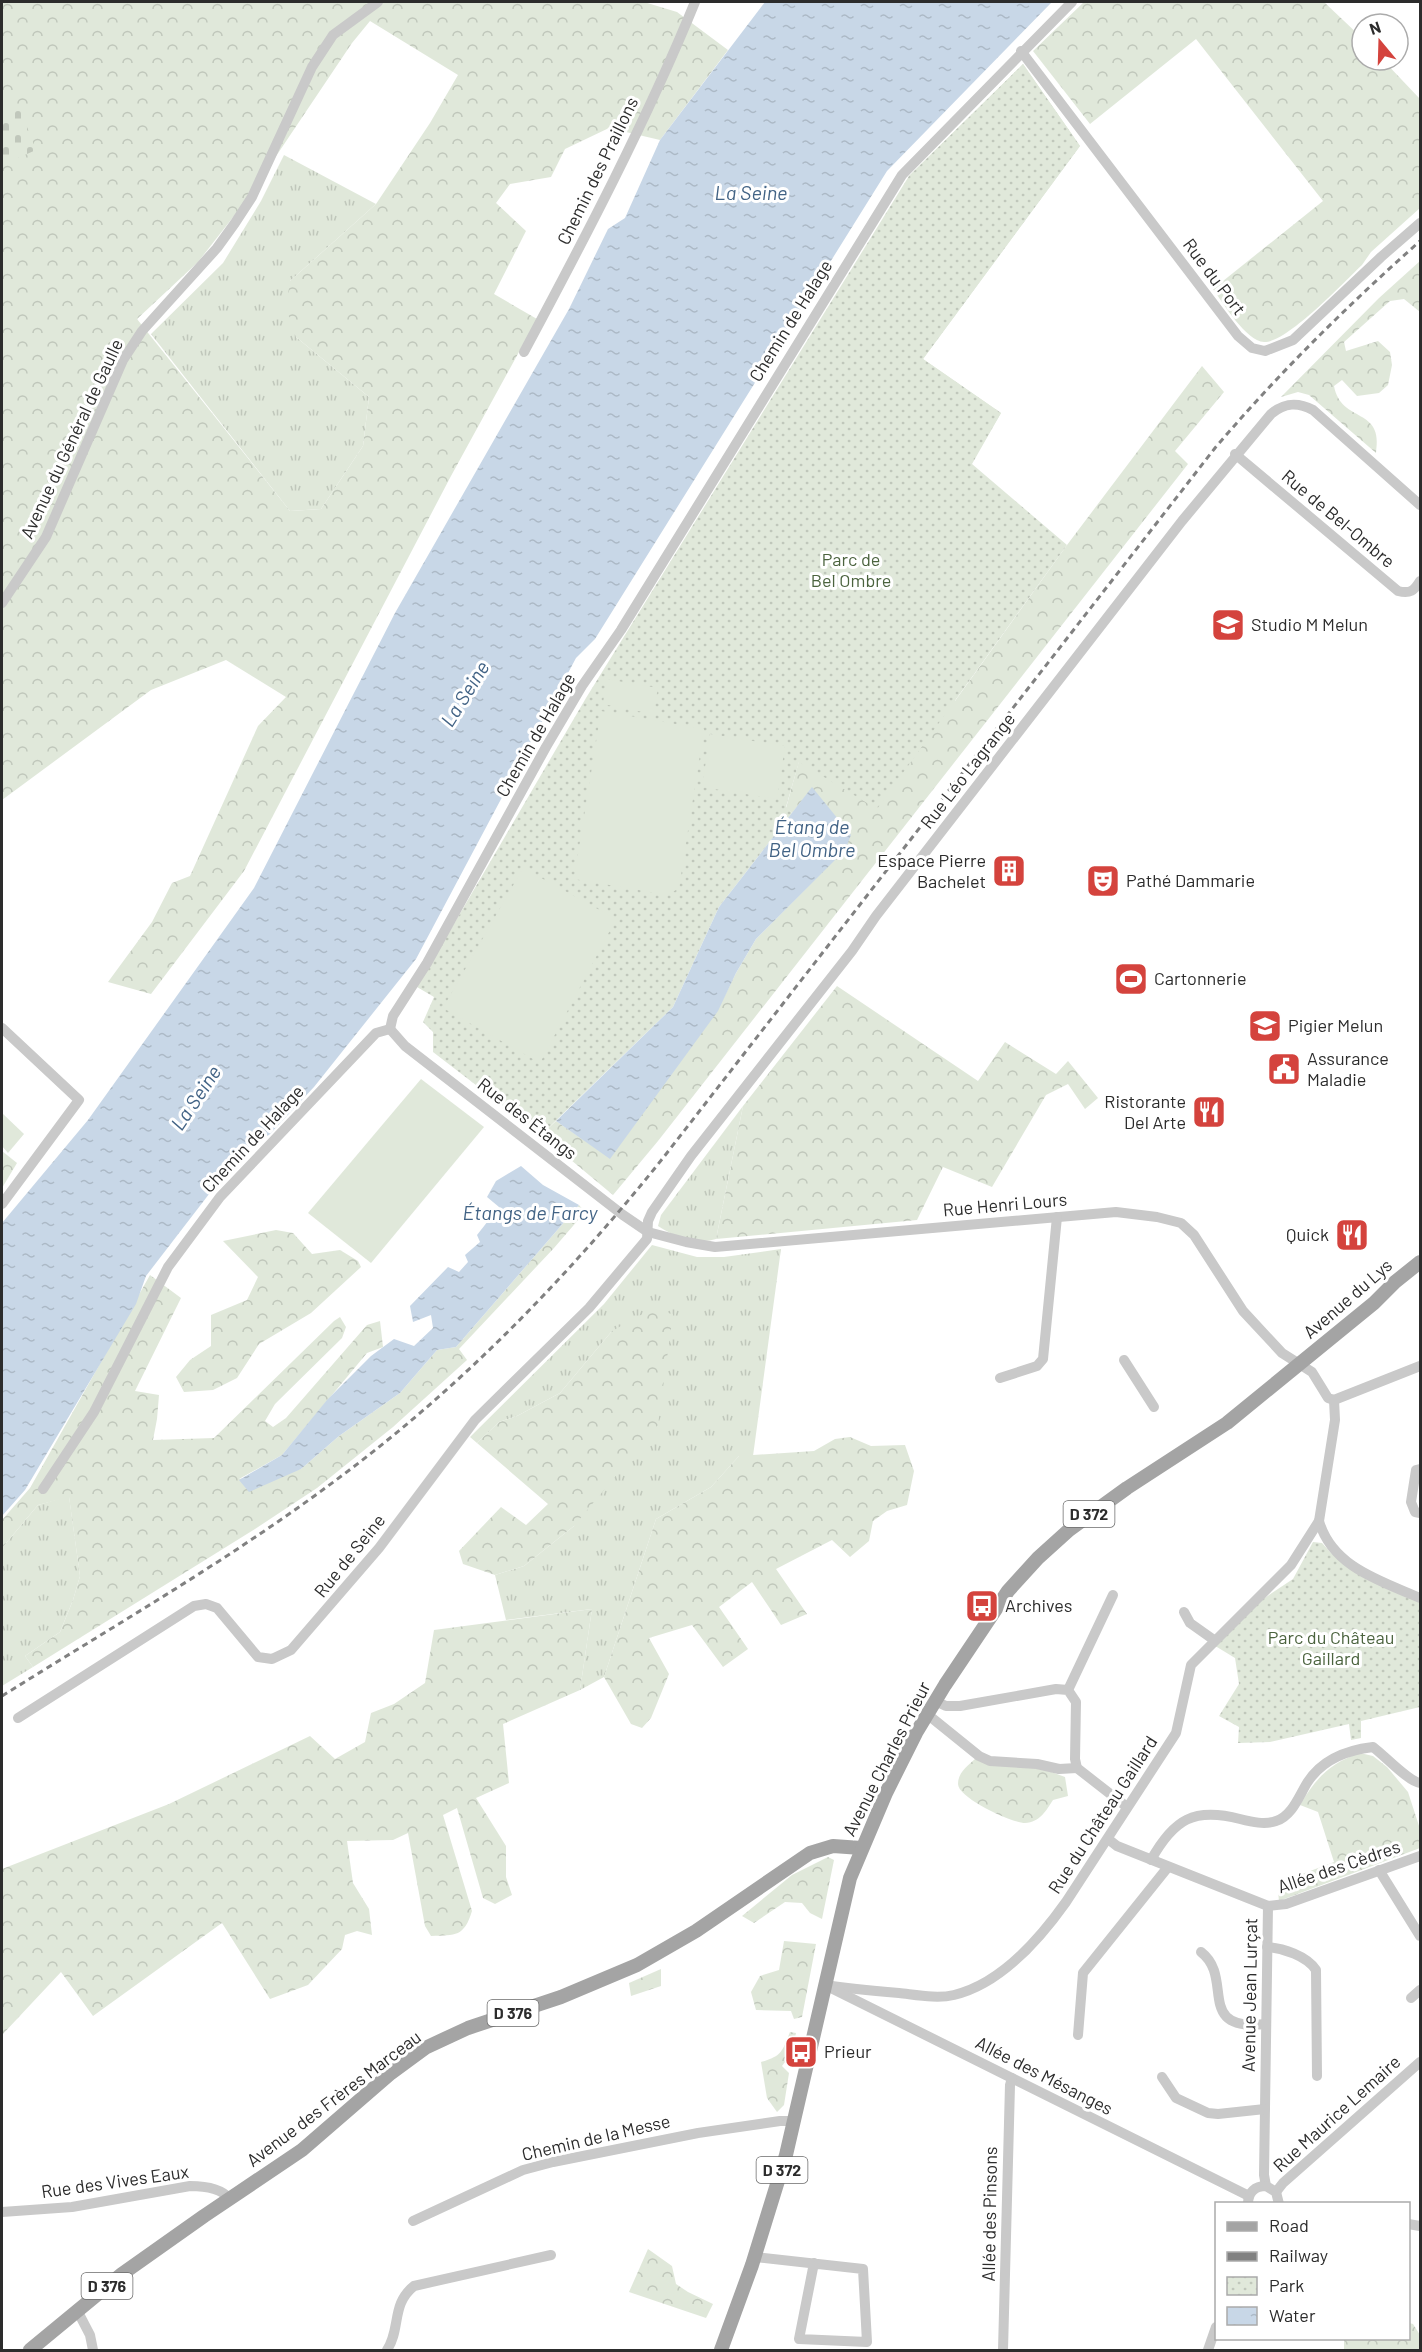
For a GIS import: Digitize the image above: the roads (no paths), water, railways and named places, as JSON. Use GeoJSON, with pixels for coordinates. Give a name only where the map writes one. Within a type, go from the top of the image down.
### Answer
{"type":"FeatureCollection","features":[{"type":"Feature","properties":{"kind":"main road","name":"Avenue du Lys"},"geometry":{"type":"LineString","coordinates":[[1300,1363],[1420,1262]]}},
{"type":"Feature","properties":{"kind":"main road","name":"Avenue Charles Prieur"},"geometry":{"type":"LineString","coordinates":[[721,2350],[755,2257],[795,2121],[848,1884],[861,1848],[891,1783],[927,1714],[995,1608],[1038,1558],[1087,1516],[1220,1427],[1300,1363]]}},
{"type":"Feature","properties":{"kind":"main road","name":"Avenue des Frères Marceau"},"geometry":{"type":"LineString","coordinates":[[77,2310],[189,2227],[302,2150],[398,2068],[425,2048],[468,2028],[561,1997],[637,1965],[696,1931],[810,1853],[833,1846],[861,1848]]}},
{"type":"Feature","properties":{"kind":"main road","name":"D 376"},"geometry":{"type":"LineString","coordinates":[[30,2350],[77,2310]]}},
{"type":"Feature","properties":{"kind":"street","name":"Avenue du Général de Gaulle"},"geometry":{"type":"LineString","coordinates":[[2,603],[46,537],[123,360],[142,331],[217,248],[235,224],[252,197],[312,68],[333,35],[378,2]]}},
{"type":"Feature","properties":{"kind":"street","name":"Chemin des Praillons"},"geometry":{"type":"LineString","coordinates":[[524,352],[613,179],[672,57],[695,2]]}},
{"type":"Feature","properties":{"kind":"street","name":"Chemin de Halage"},"geometry":{"type":"LineString","coordinates":[[43,1489],[94,1412],[168,1267],[220,1197],[376,1033],[390,1029],[393,1016],[427,963],[582,686],[621,630],[902,175],[1021,51],[1072,2]]}},
{"type":"Feature","properties":{"kind":"street","name":"Rue du Port"},"geometry":{"type":"LineString","coordinates":[[1021,51],[1238,336],[1252,348],[1265,351],[1293,340],[1420,223]]}},
{"type":"Feature","properties":{"kind":"street","name":"Rue Léo Lagrange"},"geometry":{"type":"LineString","coordinates":[[648,1232],[648,1221],[652,1212],[691,1156],[1235,454],[1277,408],[1292,404],[1303,405],[1313,410],[1420,505]]}},
{"type":"Feature","properties":{"kind":"street","name":"Rue de Bel-Ombre"},"geometry":{"type":"LineString","coordinates":[[1235,454],[1398,591],[1412,592],[1420,581]]}},
{"type":"Feature","properties":{"kind":"street"},"geometry":{"type":"LineString","coordinates":[[2,1028],[79,1100],[2,1204]]}},
{"type":"Feature","properties":{"kind":"street","name":"Rue des Étangs"},"geometry":{"type":"LineString","coordinates":[[390,1029],[405,1046],[648,1232]]}},
{"type":"Feature","properties":{"kind":"street","name":"Rue Henri Lours"},"geometry":{"type":"LineString","coordinates":[[648,1232],[716,1247],[1116,1212],[1157,1217],[1181,1223],[1194,1235],[1243,1311],[1282,1353],[1300,1363],[1314,1375],[1328,1398],[1335,1400]]}},
{"type":"Feature","properties":{"kind":"street"},"geometry":{"type":"LineString","coordinates":[[1000,1378],[1037,1366],[1043,1359],[1057,1217]]}},
{"type":"Feature","properties":{"kind":"street","name":"Rue de Seine"},"geometry":{"type":"LineString","coordinates":[[18,1718],[194,1606],[206,1604],[217,1608],[258,1657],[272,1659],[291,1650],[379,1548],[476,1420],[589,1308],[647,1239],[648,1232]]}},
{"type":"Feature","properties":{"kind":"street"},"geometry":{"type":"LineString","coordinates":[[1124,1360],[1154,1407]]}},
{"type":"Feature","properties":{"kind":"street"},"geometry":{"type":"LineString","coordinates":[[1420,1366],[1335,1400],[1335,1420],[1319,1521],[1324,1537],[1338,1554],[1363,1573],[1420,1598]]}},
{"type":"Feature","properties":{"kind":"street"},"geometry":{"type":"LineString","coordinates":[[1420,1469],[1416,1470],[1411,1502],[1414,1512],[1420,1513]]}},
{"type":"Feature","properties":{"kind":"street","name":"Rue du Château Gaillard"},"geometry":{"type":"LineString","coordinates":[[825,1985],[953,1996],[979,1987],[1010,1965],[1051,1923],[1176,1733],[1191,1665],[1292,1565],[1319,1521]]}},
{"type":"Feature","properties":{"kind":"street"},"geometry":{"type":"LineString","coordinates":[[1311,1536],[1324,1537]]}},
{"type":"Feature","properties":{"kind":"street"},"geometry":{"type":"LineString","coordinates":[[1068,1690],[1113,1595]]}},
{"type":"Feature","properties":{"kind":"street"},"geometry":{"type":"LineString","coordinates":[[1184,1612],[1190,1623],[1214,1640]]}},
{"type":"Feature","properties":{"kind":"street"},"geometry":{"type":"LineString","coordinates":[[935,1701],[946,1706],[960,1706],[1056,1689],[1068,1690]]}},
{"type":"Feature","properties":{"kind":"street"},"geometry":{"type":"LineString","coordinates":[[1068,1690],[1076,1702],[1075,1759],[1077,1768],[1127,1807]]}},
{"type":"Feature","properties":{"kind":"street"},"geometry":{"type":"LineString","coordinates":[[927,1714],[979,1756],[990,1761],[1037,1764],[1059,1769],[1077,1768]]}},
{"type":"Feature","properties":{"kind":"street"},"geometry":{"type":"LineString","coordinates":[[1151,1860],[1170,1833],[1185,1821],[1198,1815],[1215,1813],[1256,1823],[1275,1822],[1286,1817],[1309,1780],[1334,1757],[1354,1749],[1373,1747],[1413,1782],[1420,1783]]}},
{"type":"Feature","properties":{"kind":"street","name":"Avenue Jean Lurçat"},"geometry":{"type":"LineString","coordinates":[[1108,1839],[1117,1846],[1268,1906],[1264,2175],[1278,2202]]}},
{"type":"Feature","properties":{"kind":"street","name":"Allée des Cèdres"},"geometry":{"type":"LineString","coordinates":[[1268,1906],[1286,1904],[1420,1856]]}},
{"type":"Feature","properties":{"kind":"street"},"geometry":{"type":"LineString","coordinates":[[1078,2035],[1083,1973],[1168,1867]]}},
{"type":"Feature","properties":{"kind":"street"},"geometry":{"type":"LineString","coordinates":[[1379,1870],[1420,1936]]}},
{"type":"Feature","properties":{"kind":"street"},"geometry":{"type":"LineString","coordinates":[[1267,1947],[1279,1948],[1312,1964],[1316,1970],[1317,2076]]}},
{"type":"Feature","properties":{"kind":"street"},"geometry":{"type":"LineString","coordinates":[[1201,1952],[1209,1958],[1215,1971],[1222,2012],[1230,2020],[1252,2025],[1266,2024]]}},
{"type":"Feature","properties":{"kind":"street","name":"Allée des Mésanges"},"geometry":{"type":"LineString","coordinates":[[825,1985],[1249,2200]]}},
{"type":"Feature","properties":{"kind":"street"},"geometry":{"type":"LineString","coordinates":[[1412,1998],[1420,1989]]}},
{"type":"Feature","properties":{"kind":"street","name":"Rue Maurice Lemaire"},"geometry":{"type":"LineString","coordinates":[[1249,2200],[1256,2188],[1271,2189],[1283,2183],[1420,2062]]}},
{"type":"Feature","properties":{"kind":"street"},"geometry":{"type":"LineString","coordinates":[[1162,2077],[1176,2097],[1208,2113],[1265,2109]]}},
{"type":"Feature","properties":{"kind":"street","name":"Allée des Pinsons"},"geometry":{"type":"LineString","coordinates":[[1003,2350],[1012,2078]]}},
{"type":"Feature","properties":{"kind":"street","name":"Chemin de la Messe"},"geometry":{"type":"LineString","coordinates":[[413,2221],[523,2170],[553,2162],[698,2133],[780,2121],[795,2121]]}},
{"type":"Feature","properties":{"kind":"street","name":"Rue des Vives Eaux"},"geometry":{"type":"LineString","coordinates":[[2,2212],[72,2207],[190,2186],[202,2186],[216,2190],[230,2199]]}},
{"type":"Feature","properties":{"kind":"street"},"geometry":{"type":"LineString","coordinates":[[387,2350],[393,2336],[401,2300],[414,2286],[552,2255]]}},
{"type":"Feature","properties":{"kind":"street"},"geometry":{"type":"LineString","coordinates":[[755,2257],[814,2263],[863,2269],[867,2342],[798,2339],[814,2263]]}},
{"type":"Feature","properties":{"kind":"street"},"geometry":{"type":"LineString","coordinates":[[77,2310],[90,2335],[93,2350]]}},
{"type":"Feature","properties":{"kind":"street"},"geometry":{"type":"LineString","coordinates":[[1208,2350],[1215,2330]]}},
{"type":"Feature","properties":{"kind":"water","name":"La Seine"},"geometry":{"type":"Polygon","coordinates":[[[765,2],[1052,2],[887,171],[595,639],[576,658],[416,959],[314,1087],[269,1135],[254,1141],[226,1172],[146,1276],[136,1304],[25,1490],[2,1516],[2,1223],[88,1120],[254,888],[395,613],[569,309],[608,229],[625,218],[660,140],[765,2]]]}},
{"type":"Feature","properties":{"kind":"water","name":"Étang de Bel Ombre"},"geometry":{"type":"Polygon","coordinates":[[[812,787],[851,835],[845,850],[756,939],[736,973],[718,1011],[610,1159],[556,1121],[673,1007],[719,907],[812,787]]]}},
{"type":"Feature","properties":{"kind":"water","name":"Étangs de Farcy"},"geometry":{"type":"Polygon","coordinates":[[[521,1166],[543,1185],[579,1205],[456,1347],[437,1350],[400,1393],[339,1436],[301,1469],[249,1492],[239,1480],[282,1455],[327,1400],[371,1356],[394,1339],[414,1346],[433,1328],[431,1315],[413,1322],[410,1306],[448,1267],[459,1272],[468,1262],[465,1255],[480,1242],[477,1235],[499,1207],[487,1197],[496,1181],[521,1166]]]}},
{"type":"Feature","properties":{"kind":"railway"},"geometry":{"type":"LineString","coordinates":[[2,1696],[224,1558],[310,1499],[395,1434],[478,1361],[517,1323],[592,1242],[663,1158],[1215,448],[1314,341],[1420,241]]}},
{"type":"Feature","properties":{"kind":"place","name":"Studio M Melun"},"geometry":{"type":"Point","coordinates":[1228,625]}},
{"type":"Feature","properties":{"kind":"place","name":"Espace Pierre Bachelet"},"geometry":{"type":"Point","coordinates":[1009,871]}},
{"type":"Feature","properties":{"kind":"place","name":"Pathé Dammarie"},"geometry":{"type":"Point","coordinates":[1103,881]}},
{"type":"Feature","properties":{"kind":"place","name":"Cartonnerie"},"geometry":{"type":"Point","coordinates":[1131,979]}},
{"type":"Feature","properties":{"kind":"place","name":"Pigier Melun"},"geometry":{"type":"Point","coordinates":[1265,1026]}},
{"type":"Feature","properties":{"kind":"place","name":"Assurance Maladie"},"geometry":{"type":"Point","coordinates":[1284,1069]}},
{"type":"Feature","properties":{"kind":"place","name":"Ristorante Del Arte"},"geometry":{"type":"Point","coordinates":[1209,1112]}},
{"type":"Feature","properties":{"kind":"place","name":"Quick"},"geometry":{"type":"Point","coordinates":[1352,1235]}},
{"type":"Feature","properties":{"kind":"place","name":"Archives"},"geometry":{"type":"Point","coordinates":[982,1606]}},
{"type":"Feature","properties":{"kind":"place","name":"Prieur"},"geometry":{"type":"Point","coordinates":[801,2052]}},
{"type":"Feature","properties":{"kind":"park label","name":"Parc de Bel Ombre"},"geometry":{"type":"Point","coordinates":[851,570]}},
{"type":"Feature","properties":{"kind":"park label","name":"Parc du Château Gaillard"},"geometry":{"type":"Point","coordinates":[1331,1648]}}]}
